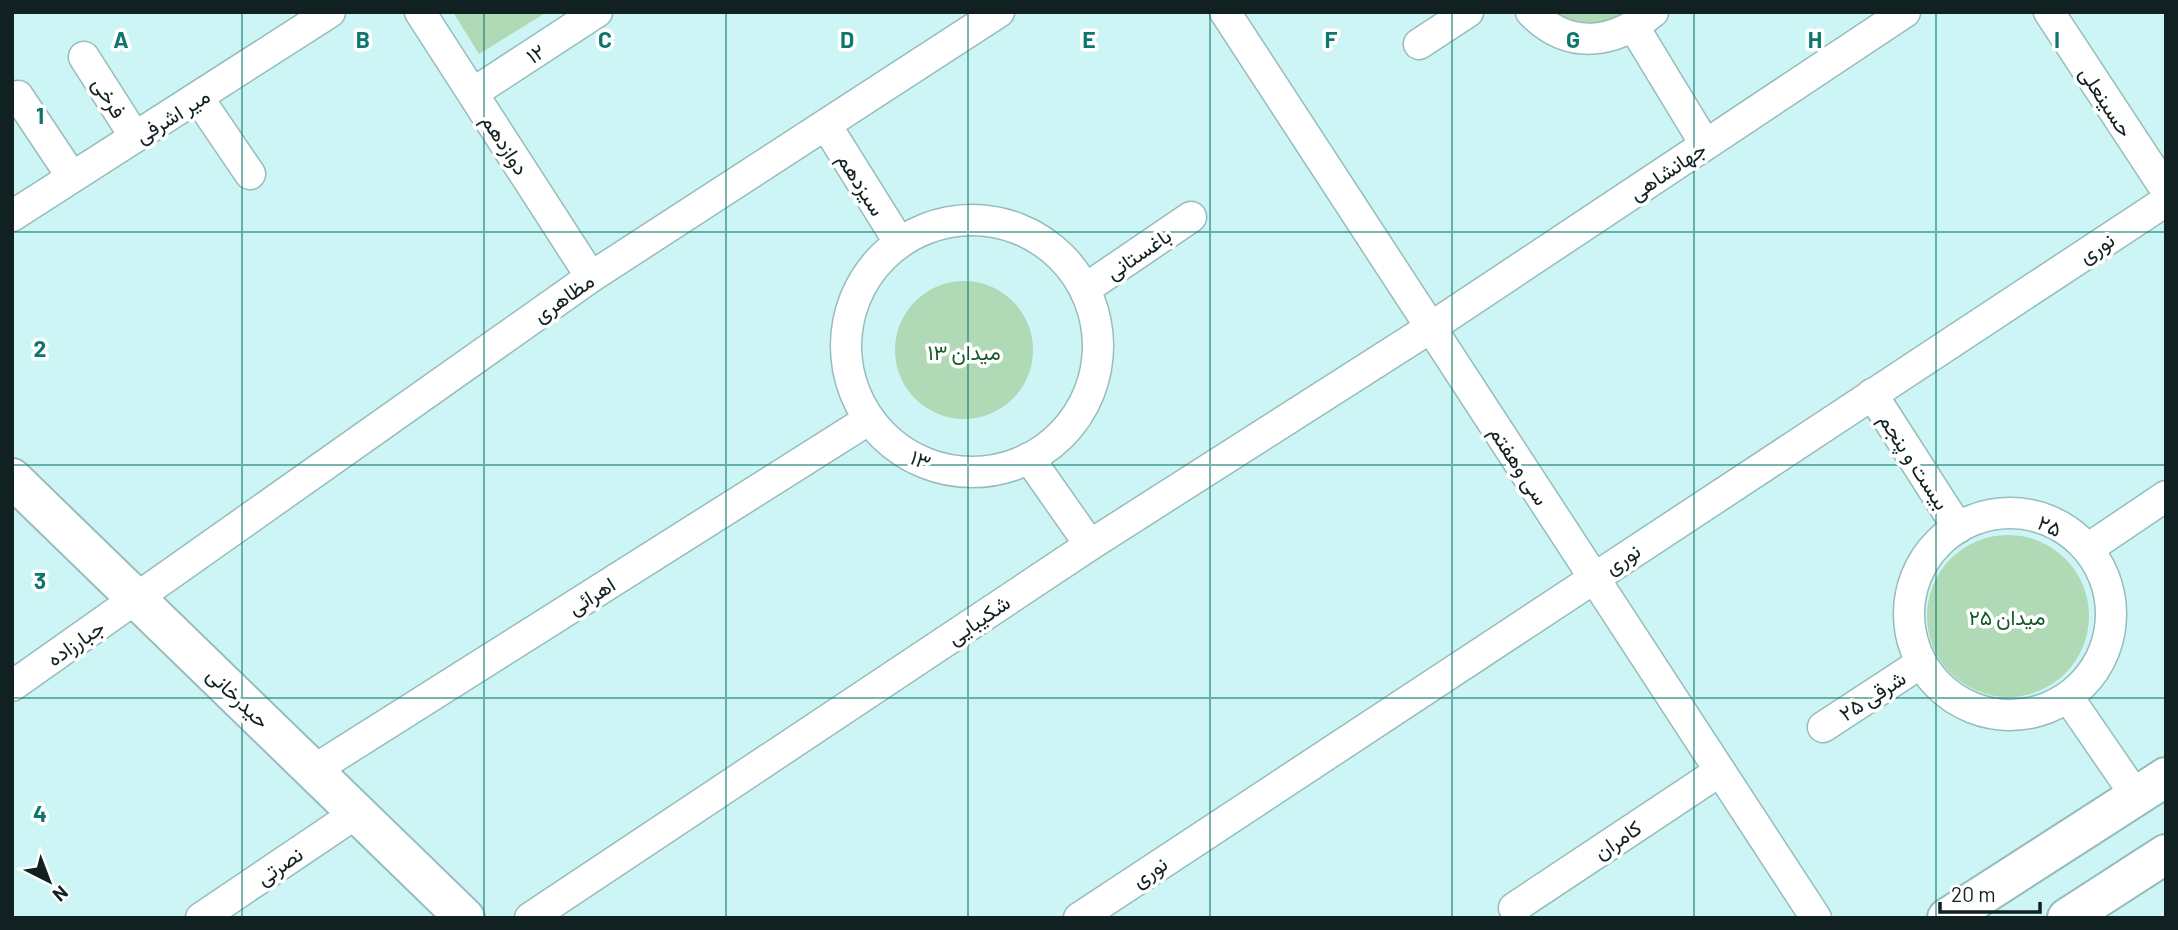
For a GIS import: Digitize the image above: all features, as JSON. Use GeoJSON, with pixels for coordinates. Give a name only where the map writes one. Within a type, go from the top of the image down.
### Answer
{"type":"FeatureCollection","features":[{"type":"Feature","properties":{"kind":"main road","name":"حیدرخانی"},"geometry":{"type":"LineString","coordinates":[[12,478],[466,918]]}},
{"type":"Feature","properties":{"kind":"main road"},"geometry":{"type":"LineString","coordinates":[[1947,918],[2151,787]]}},
{"type":"Feature","properties":{"kind":"main road"},"geometry":{"type":"LineString","coordinates":[[2067,918],[2166,853]]}},
{"type":"Feature","properties":{"kind":"street","name":"میر اشرفی"},"geometry":{"type":"LineString","coordinates":[[12,216],[199,99],[330,12]]}},
{"type":"Feature","properties":{"kind":"street","name":"دوازدهم"},"geometry":{"type":"LineString","coordinates":[[420,12],[591,277]]}},
{"type":"Feature","properties":{"kind":"street","name":"۱۲"},"geometry":{"type":"LineString","coordinates":[[473,93],[597,12]]}},
{"type":"Feature","properties":{"kind":"street","name":"مظاهری"},"geometry":{"type":"LineString","coordinates":[[137,598],[591,277],[999,12]]}},
{"type":"Feature","properties":{"kind":"street","name":"سی وهفتم"},"geometry":{"type":"LineString","coordinates":[[1225,12],[1816,918]]}},
{"type":"Feature","properties":{"kind":"street"},"geometry":{"type":"LineString","coordinates":[[1419,44],[1468,12]]}},
{"type":"Feature","properties":{"kind":"street"},"geometry":{"type":"LineString","coordinates":[[1531,12],[1541,23],[1563,34],[1587,39],[1612,37],[1644,20],[1705,144]]}},
{"type":"Feature","properties":{"kind":"street","name":"جهانشاهی"},"geometry":{"type":"LineString","coordinates":[[1430,328],[1905,12]]}},
{"type":"Feature","properties":{"kind":"street","name":"حسینعلی"},"geometry":{"type":"LineString","coordinates":[[2049,12],[2166,190]]}},
{"type":"Feature","properties":{"kind":"street","name":"فرخی"},"geometry":{"type":"LineString","coordinates":[[84,57],[135,137]]}},
{"type":"Feature","properties":{"kind":"street"},"geometry":{"type":"LineString","coordinates":[[18,96],[72,177]]}},
{"type":"Feature","properties":{"kind":"street"},"geometry":{"type":"LineString","coordinates":[[199,99],[250,174]]}},
{"type":"Feature","properties":{"kind":"street","name":"سیزدهم"},"geometry":{"type":"LineString","coordinates":[[826,125],[899,242]]}},
{"type":"Feature","properties":{"kind":"street","name":"نوری"},"geometry":{"type":"LineString","coordinates":[[1079,918],[2166,201]]}},
{"type":"Feature","properties":{"kind":"street","name":"باغستانی"},"geometry":{"type":"LineString","coordinates":[[1085,289],[1191,217]]}},
{"type":"Feature","properties":{"kind":"street","name":"۱۳"},"geometry":{"type":"LineString","coordinates":[[982,219],[1024,230],[1060,254],[1085,289],[1097,327],[1097,366],[1093,379],[1084,403],[1061,436],[1029,458],[995,470],[959,472],[925,464],[893,446],[869,420],[850,384],[845,345],[852,305],[870,270],[899,242],[938,223],[982,219]]}},
{"type":"Feature","properties":{"kind":"street","name":"شکیبایی"},"geometry":{"type":"LineString","coordinates":[[530,918],[1090,545],[1430,328]]}},
{"type":"Feature","properties":{"kind":"street","name":"بیست و پنجم"},"geometry":{"type":"LineString","coordinates":[[1872,394],[1958,528]]}},
{"type":"Feature","properties":{"kind":"street","name":"اهرائی"},"geometry":{"type":"LineString","coordinates":[[314,770],[869,420]]}},
{"type":"Feature","properties":{"kind":"street"},"geometry":{"type":"LineString","coordinates":[[1029,458],[1090,545]]}},
{"type":"Feature","properties":{"kind":"street"},"geometry":{"type":"LineString","coordinates":[[2090,548],[2166,496]]}},
{"type":"Feature","properties":{"kind":"street","name":"۲۵"},"geometry":{"type":"LineString","coordinates":[[2023,514],[2054,523],[2090,548],[2109,596],[2110,625],[2102,655],[2087,680],[2068,696],[2034,713],[2001,716],[1968,707],[1941,689],[1921,663],[1910,634],[1909,603],[1917,573],[1934,547],[1958,528],[1989,515],[2023,514]]}},
{"type":"Feature","properties":{"kind":"street","name":"جبارزاده"},"geometry":{"type":"LineString","coordinates":[[12,686],[137,598]]}},
{"type":"Feature","properties":{"kind":"street","name":"۲۵ شرقی"},"geometry":{"type":"LineString","coordinates":[[1823,727],[1921,663]]}},
{"type":"Feature","properties":{"kind":"street"},"geometry":{"type":"LineString","coordinates":[[2068,696],[2151,787]]}},
{"type":"Feature","properties":{"kind":"street","name":"کامران"},"geometry":{"type":"LineString","coordinates":[[1514,908],[1720,771]]}},
{"type":"Feature","properties":{"kind":"street","name":"نصرتی"},"geometry":{"type":"LineString","coordinates":[[201,918],[358,812]]}},
{"type":"Feature","properties":{"kind":"green space"},"geometry":{"type":"Polygon","coordinates":[[[453,12],[547,12],[479,54],[453,12]]]}},
{"type":"Feature","properties":{"kind":"green space"},"geometry":{"type":"Polygon","coordinates":[[[1538,12],[1646,12],[1609,33],[1538,12]]]}},
{"type":"Feature","properties":{"kind":"green space","name":"میدان ۱۳"},"geometry":{"type":"Polygon","coordinates":[[[964,281],[990,286],[1013,301],[1028,324],[1033,350],[1028,376],[1013,399],[990,414],[964,419],[938,414],[915,399],[900,376],[895,350],[900,324],[915,301],[938,286],[964,281]]]}},
{"type":"Feature","properties":{"kind":"green space","name":"میدان ۲۵"},"geometry":{"type":"Polygon","coordinates":[[[2008,535],[2039,541],[2065,559],[2083,585],[2089,616],[2083,647],[2065,673],[2039,691],[2008,697],[1977,691],[1951,673],[1933,647],[1927,616],[1933,585],[1951,559],[1977,541],[2008,535]]]}}]}
